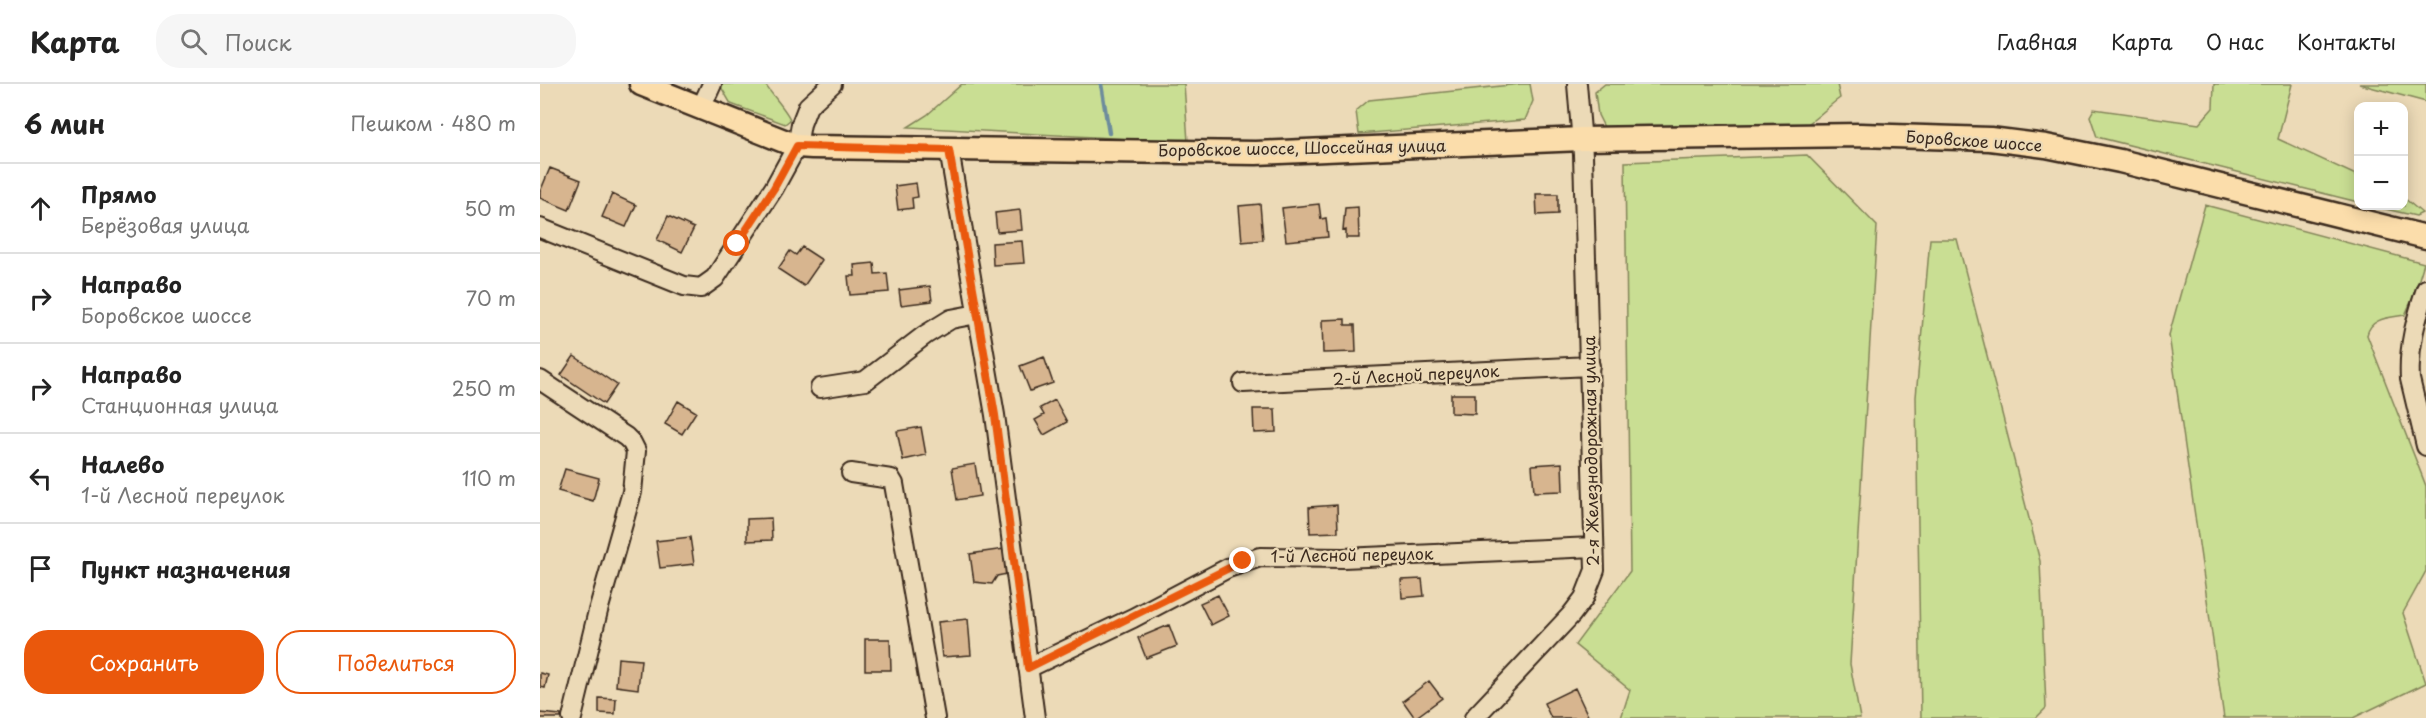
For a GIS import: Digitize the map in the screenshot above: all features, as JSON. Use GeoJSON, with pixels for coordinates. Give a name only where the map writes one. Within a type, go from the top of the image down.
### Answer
{"type":"FeatureCollection","features":[{"type":"Feature","properties":{"kind":"main road"},"geometry":{"type":"LineString","coordinates":[[641,84],[797,146],[949,150]]}},
{"type":"Feature","properties":{"kind":"main road","name":"Боровское шоссе"},"geometry":{"type":"LineString","coordinates":[[1582,139],[1860,135],[2004,140],[2120,161],[2426,237]]}},
{"type":"Feature","properties":{"kind":"main road","name":"Боровское шоссе, Шоссейная улица"},"geometry":{"type":"LineString","coordinates":[[949,150],[1256,153],[1582,139]]}},
{"type":"Feature","properties":{"kind":"street"},"geometry":{"type":"LineString","coordinates":[[701,108],[712,84]]}},
{"type":"Feature","properties":{"kind":"street"},"geometry":{"type":"LineString","coordinates":[[540,228],[684,286],[701,288],[708,285],[774,188],[797,146],[798,132],[808,106],[832,84]]}},
{"type":"Feature","properties":{"kind":"street","name":"2-я Железнодорожная улица"},"geometry":{"type":"LineString","coordinates":[[1474,718],[1571,615],[1584,598],[1595,570],[1582,139],[1577,84]]}},
{"type":"Feature","properties":{"kind":"street"},"geometry":{"type":"LineString","coordinates":[[949,150],[995,415],[1035,718]]}},
{"type":"Feature","properties":{"kind":"street"},"geometry":{"type":"LineString","coordinates":[[2426,289],[2412,331],[2409,368],[2426,446]]}},
{"type":"Feature","properties":{"kind":"street"},"geometry":{"type":"LineString","coordinates":[[820,388],[865,381],[925,335],[951,319],[977,314]]}},
{"type":"Feature","properties":{"kind":"street","name":"2-й Лесной переулок"},"geometry":{"type":"LineString","coordinates":[[1243,383],[1590,366]]}},
{"type":"Feature","properties":{"kind":"street"},"geometry":{"type":"LineString","coordinates":[[540,380],[626,437],[636,451],[632,492],[598,611],[572,718]]}},
{"type":"Feature","properties":{"kind":"street"},"geometry":{"type":"LineString","coordinates":[[851,473],[883,476],[891,479],[894,484],[935,718]]}},
{"type":"Feature","properties":{"kind":"street","name":"1-й Лесной переулок"},"geometry":{"type":"LineString","coordinates":[[1028,668],[1243,561],[1260,557],[1297,558],[1594,547]]}},
{"type":"Feature","properties":{"kind":"green space"},"geometry":{"type":"Polygon","coordinates":[[[722,84],[765,84],[790,120],[785,124],[731,104],[721,87],[722,84]]]}},
{"type":"Feature","properties":{"kind":"green space"},"geometry":{"type":"Polygon","coordinates":[[[962,84],[1184,84],[1188,142],[908,127],[927,115],[962,84]]]}},
{"type":"Feature","properties":{"kind":"green space"},"geometry":{"type":"Polygon","coordinates":[[[1530,84],[1533,101],[1525,120],[1359,134],[1356,111],[1369,100],[1530,84]]]}},
{"type":"Feature","properties":{"kind":"green space"},"geometry":{"type":"Polygon","coordinates":[[[1605,84],[1837,84],[1840,98],[1804,126],[1605,129],[1598,115],[1595,92],[1605,84]]]}},
{"type":"Feature","properties":{"kind":"green space"},"geometry":{"type":"Polygon","coordinates":[[[2214,84],[2292,84],[2278,139],[2354,174],[2354,201],[2097,137],[2090,116],[2094,109],[2199,124],[2213,108],[2214,84]]]}},
{"type":"Feature","properties":{"kind":"green space"},"geometry":{"type":"Polygon","coordinates":[[[2359,84],[2426,84],[2426,102],[2359,84]]]}},
{"type":"Feature","properties":{"kind":"green space"},"geometry":{"type":"Polygon","coordinates":[[[1807,155],[1877,226],[1850,664],[1860,718],[1621,718],[1630,690],[1575,645],[1630,571],[1625,162],[1807,155]]]}},
{"type":"Feature","properties":{"kind":"green space"},"geometry":{"type":"Polygon","coordinates":[[[2408,201],[2422,213],[2416,216],[2390,210],[2408,210],[2408,201]]]}},
{"type":"Feature","properties":{"kind":"green space"},"geometry":{"type":"Polygon","coordinates":[[[2205,205],[2424,263],[2405,315],[2377,322],[2369,329],[2367,335],[2426,486],[2426,571],[2403,613],[2426,683],[2353,718],[2224,718],[2169,335],[2205,205]]]}},
{"type":"Feature","properties":{"kind":"green space"},"geometry":{"type":"Polygon","coordinates":[[[1930,239],[1957,239],[2040,561],[2046,708],[2036,718],[1921,718],[1916,397],[1930,239]]]}},
{"type":"Feature","properties":{"kind":"building"},"geometry":{"type":"Polygon","coordinates":[[[550,168],[581,180],[569,210],[540,198],[540,192],[550,168]]]}},
{"type":"Feature","properties":{"kind":"building"},"geometry":{"type":"Polygon","coordinates":[[[916,183],[918,197],[912,198],[913,208],[898,210],[895,186],[916,183]]]}},
{"type":"Feature","properties":{"kind":"building"},"geometry":{"type":"Polygon","coordinates":[[[612,194],[636,205],[626,227],[602,217],[612,194]]]}},
{"type":"Feature","properties":{"kind":"building"},"geometry":{"type":"Polygon","coordinates":[[[1536,194],[1558,194],[1558,214],[1537,215],[1536,194]]]}},
{"type":"Feature","properties":{"kind":"building"},"geometry":{"type":"Polygon","coordinates":[[[1260,204],[1263,240],[1242,242],[1239,206],[1260,204]]]}},
{"type":"Feature","properties":{"kind":"building"},"geometry":{"type":"Polygon","coordinates":[[[1319,204],[1321,219],[1326,218],[1328,237],[1286,241],[1282,208],[1319,204]]]}},
{"type":"Feature","properties":{"kind":"building"},"geometry":{"type":"Polygon","coordinates":[[[1358,207],[1359,238],[1346,238],[1346,230],[1343,231],[1345,208],[1358,207]]]}},
{"type":"Feature","properties":{"kind":"building"},"geometry":{"type":"Polygon","coordinates":[[[1020,210],[1022,230],[997,232],[995,213],[1020,210]]]}},
{"type":"Feature","properties":{"kind":"building"},"geometry":{"type":"Polygon","coordinates":[[[668,216],[694,228],[682,252],[657,240],[668,216]]]}},
{"type":"Feature","properties":{"kind":"building"},"geometry":{"type":"Polygon","coordinates":[[[1022,241],[1024,263],[993,265],[992,243],[1022,241]]]}},
{"type":"Feature","properties":{"kind":"building"},"geometry":{"type":"Polygon","coordinates":[[[802,247],[822,260],[804,286],[778,269],[790,251],[796,255],[802,247]]]}},
{"type":"Feature","properties":{"kind":"building"},"geometry":{"type":"Polygon","coordinates":[[[874,263],[875,274],[887,273],[889,292],[850,295],[848,276],[855,276],[854,265],[874,263]]]}},
{"type":"Feature","properties":{"kind":"building"},"geometry":{"type":"Polygon","coordinates":[[[930,286],[932,301],[901,305],[899,290],[930,286]]]}},
{"type":"Feature","properties":{"kind":"building"},"geometry":{"type":"Polygon","coordinates":[[[1345,319],[1345,325],[1355,325],[1356,352],[1323,353],[1322,320],[1345,319]]]}},
{"type":"Feature","properties":{"kind":"building"},"geometry":{"type":"Polygon","coordinates":[[[574,356],[617,385],[604,404],[561,375],[574,356]]]}},
{"type":"Feature","properties":{"kind":"building"},"geometry":{"type":"Polygon","coordinates":[[[1044,357],[1053,383],[1030,391],[1020,366],[1044,357]]]}},
{"type":"Feature","properties":{"kind":"building"},"geometry":{"type":"Polygon","coordinates":[[[1451,394],[1475,394],[1475,414],[1451,413],[1451,394]]]}},
{"type":"Feature","properties":{"kind":"building"},"geometry":{"type":"Polygon","coordinates":[[[1055,400],[1067,422],[1044,435],[1035,420],[1044,415],[1040,408],[1055,400]]]}},
{"type":"Feature","properties":{"kind":"building"},"geometry":{"type":"Polygon","coordinates":[[[678,401],[696,412],[682,434],[665,424],[678,401]]]}},
{"type":"Feature","properties":{"kind":"building"},"geometry":{"type":"Polygon","coordinates":[[[1253,409],[1275,409],[1276,432],[1254,433],[1253,409]]]}},
{"type":"Feature","properties":{"kind":"building"},"geometry":{"type":"Polygon","coordinates":[[[921,427],[926,455],[903,460],[897,431],[921,427]]]}},
{"type":"Feature","properties":{"kind":"building"},"geometry":{"type":"Polygon","coordinates":[[[1562,463],[1563,491],[1534,492],[1532,465],[1562,463]]]}},
{"type":"Feature","properties":{"kind":"building"},"geometry":{"type":"Polygon","coordinates":[[[975,464],[980,496],[957,500],[952,468],[975,464]]]}},
{"type":"Feature","properties":{"kind":"building"},"geometry":{"type":"Polygon","coordinates":[[[565,469],[599,478],[593,501],[558,491],[565,469]]]}},
{"type":"Feature","properties":{"kind":"building"},"geometry":{"type":"Polygon","coordinates":[[[1337,505],[1338,532],[1310,533],[1309,507],[1337,505]]]}},
{"type":"Feature","properties":{"kind":"building"},"geometry":{"type":"Polygon","coordinates":[[[771,518],[772,540],[747,541],[747,519],[771,518]]]}},
{"type":"Feature","properties":{"kind":"building"},"geometry":{"type":"Polygon","coordinates":[[[690,537],[694,564],[660,568],[656,541],[690,537]]]}},
{"type":"Feature","properties":{"kind":"building"},"geometry":{"type":"Polygon","coordinates":[[[1011,548],[1013,564],[1005,565],[1007,574],[997,576],[992,584],[974,582],[970,554],[1011,548]]]}},
{"type":"Feature","properties":{"kind":"building"},"geometry":{"type":"Polygon","coordinates":[[[1422,579],[1424,596],[1402,598],[1401,580],[1422,579]]]}},
{"type":"Feature","properties":{"kind":"building"},"geometry":{"type":"Polygon","coordinates":[[[1218,595],[1229,616],[1211,625],[1200,603],[1218,595]]]}},
{"type":"Feature","properties":{"kind":"building"},"geometry":{"type":"Polygon","coordinates":[[[968,619],[971,655],[942,657],[938,622],[968,619]]]}},
{"type":"Feature","properties":{"kind":"building"},"geometry":{"type":"Polygon","coordinates":[[[1169,625],[1177,646],[1146,658],[1138,638],[1169,625]]]}},
{"type":"Feature","properties":{"kind":"building"},"geometry":{"type":"Polygon","coordinates":[[[865,639],[890,639],[891,670],[865,670],[865,639]]]}},
{"type":"Feature","properties":{"kind":"building"},"geometry":{"type":"Polygon","coordinates":[[[618,658],[641,660],[638,689],[616,686],[618,658]]]}},
{"type":"Feature","properties":{"kind":"building"},"geometry":{"type":"Polygon","coordinates":[[[540,673],[548,675],[545,688],[540,687],[540,673]]]}},
{"type":"Feature","properties":{"kind":"building"},"geometry":{"type":"Polygon","coordinates":[[[1429,681],[1442,698],[1415,718],[1403,701],[1429,681]]]}},
{"type":"Feature","properties":{"kind":"building"},"geometry":{"type":"Polygon","coordinates":[[[1575,688],[1589,718],[1551,718],[1544,703],[1575,688]]]}},
{"type":"Feature","properties":{"kind":"building"},"geometry":{"type":"Polygon","coordinates":[[[599,698],[616,699],[615,714],[599,713],[599,698]]]}},
{"type":"Feature","properties":{"kind":"building"},"geometry":{"type":"Polygon","coordinates":[[[540,713],[561,715],[561,718],[540,718],[540,713]]]}},
{"type":"Feature","properties":{"kind":"waterway"},"geometry":{"type":"LineString","coordinates":[[1101,84],[1109,133]]}},
{"type":"Feature","properties":{"kind":"route"},"geometry":{"type":"LineString","coordinates":[[737,244],[774,188],[797,146],[949,150],[995,415],[1028,668],[1133,618],[1243,561]]}}]}
